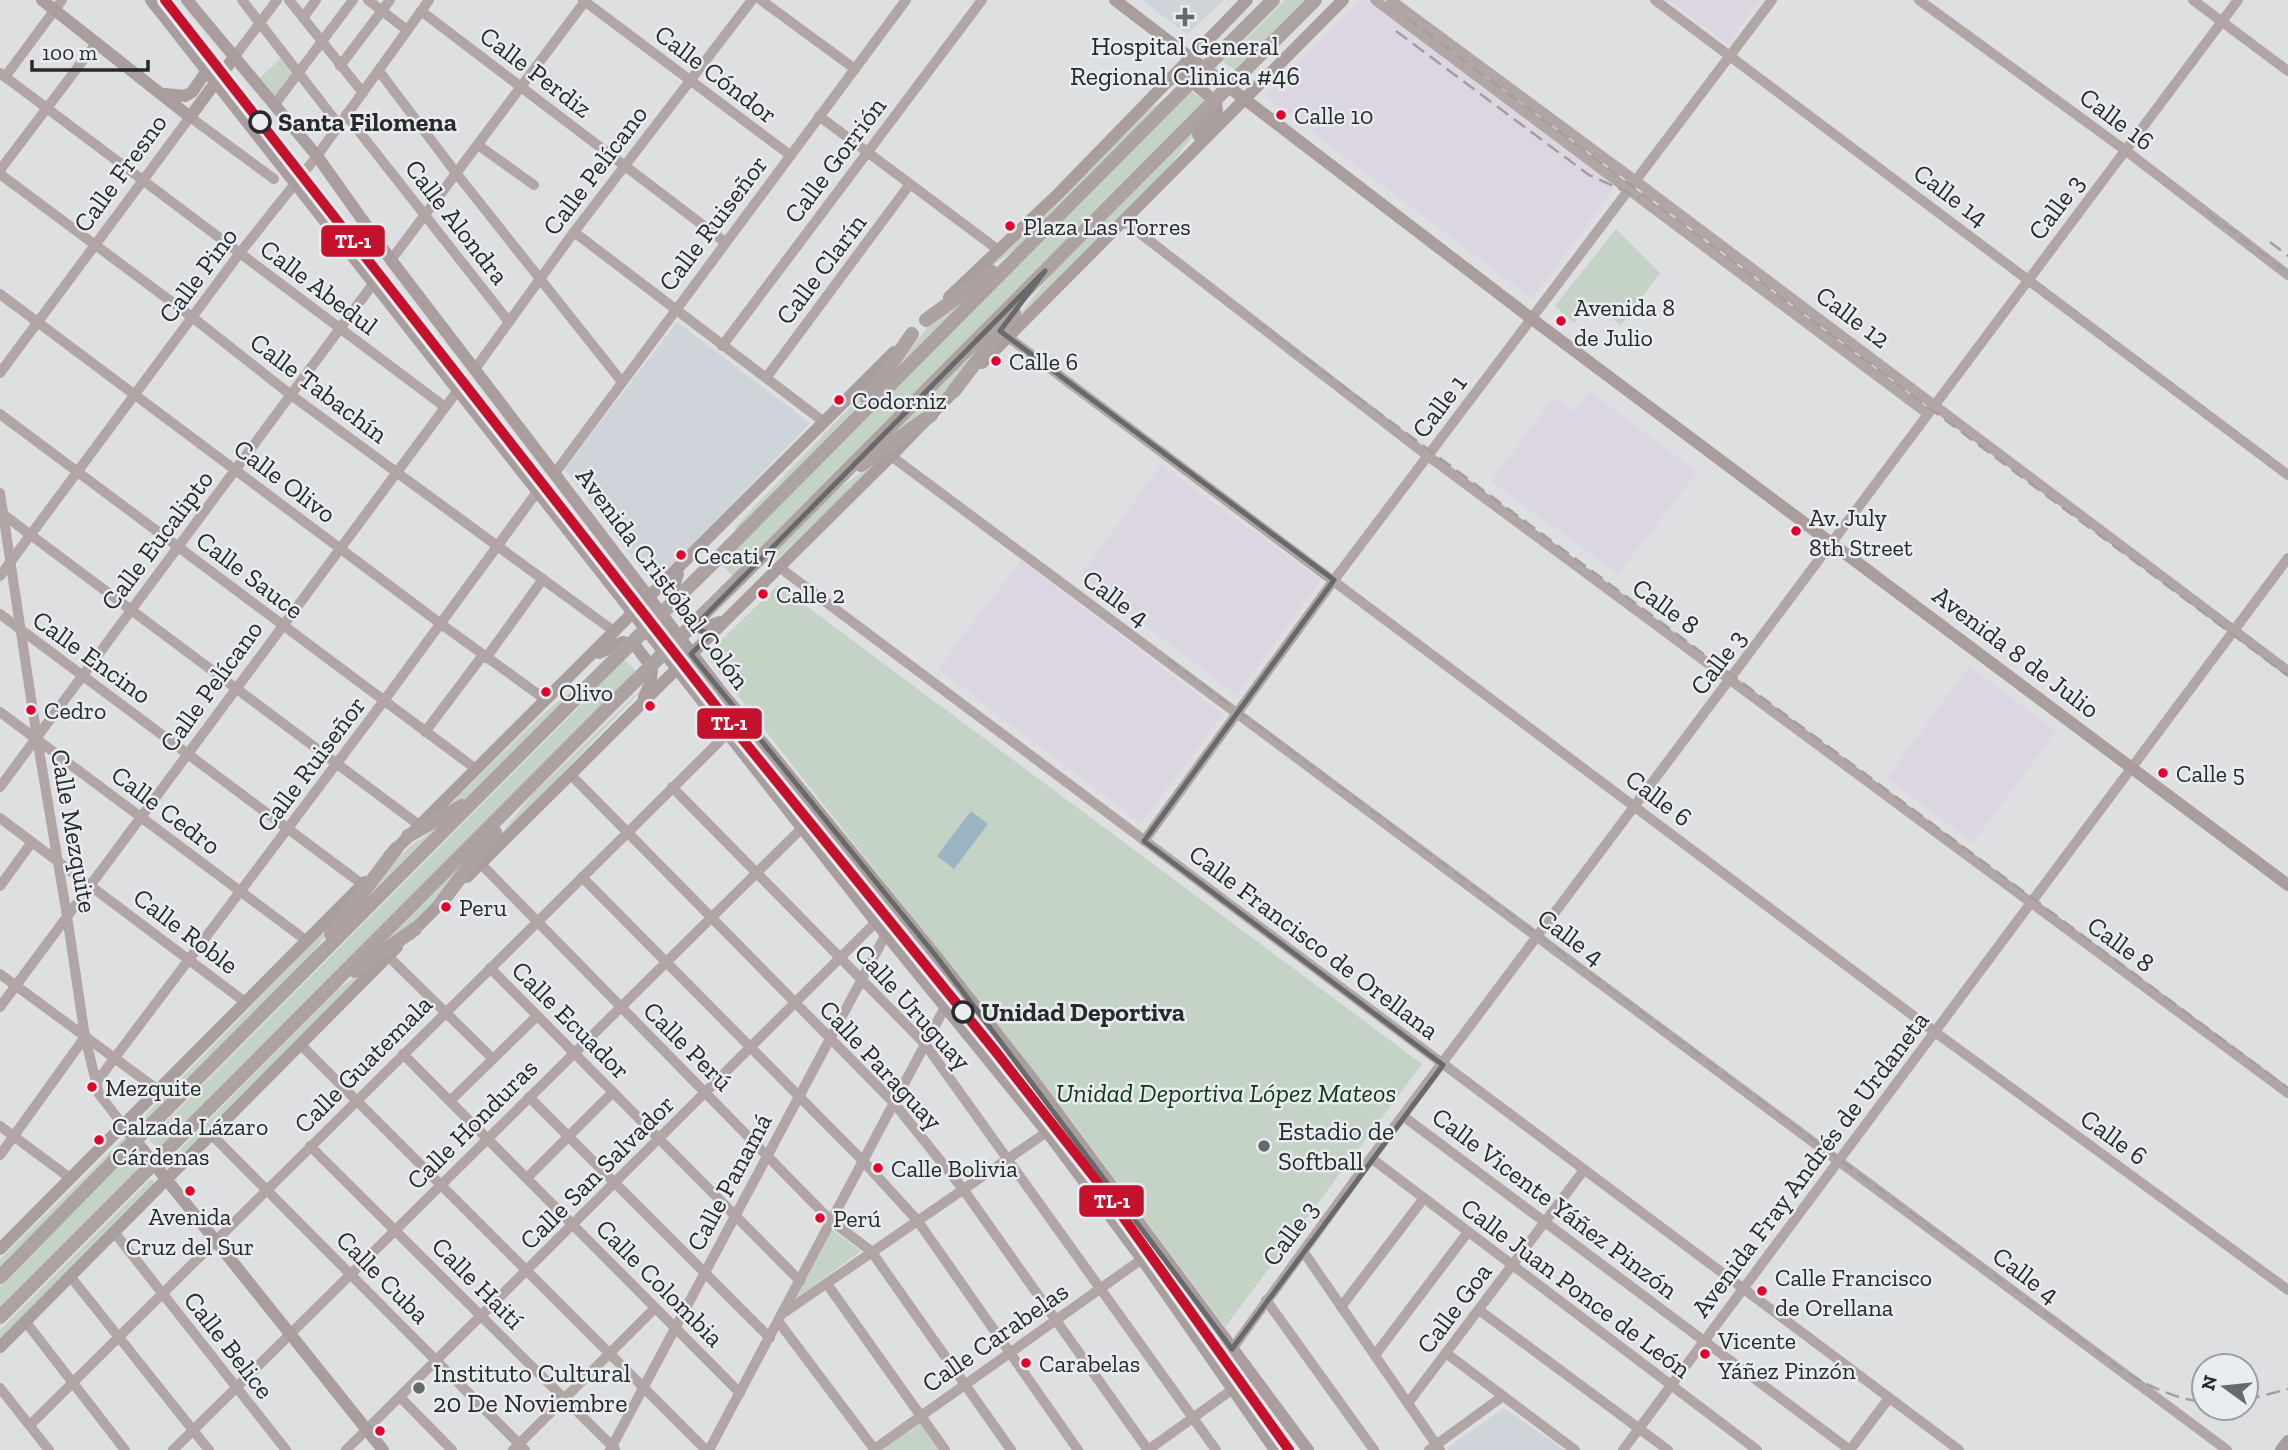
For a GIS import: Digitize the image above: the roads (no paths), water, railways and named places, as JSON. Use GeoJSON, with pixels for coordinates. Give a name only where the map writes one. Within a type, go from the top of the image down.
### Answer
{"type":"FeatureCollection","features":[{"type":"Feature","properties":{"kind":"highway"},"geometry":{"type":"LineString","coordinates":[[0,1276],[1273,0]]}},
{"type":"Feature","properties":{"kind":"highway"},"geometry":{"type":"LineString","coordinates":[[0,1317],[1315,0]]}},
{"type":"Feature","properties":{"kind":"highway"},"geometry":{"type":"LineString","coordinates":[[926,320],[1045,229]]}},
{"type":"Feature","properties":{"kind":"highway"},"geometry":{"type":"LineString","coordinates":[[953,392],[1045,271]]}},
{"type":"Feature","properties":{"kind":"highway"},"geometry":{"type":"LineString","coordinates":[[845,431],[912,334]]}},
{"type":"Feature","properties":{"kind":"highway"},"geometry":{"type":"LineString","coordinates":[[826,491],[931,415]]}},
{"type":"Feature","properties":{"kind":"highway"},"geometry":{"type":"LineString","coordinates":[[441,903],[530,788]]}},
{"type":"Feature","properties":{"kind":"highway"},"geometry":{"type":"LineString","coordinates":[[408,836],[476,799]]}},
{"type":"Feature","properties":{"kind":"highway"},"geometry":{"type":"LineString","coordinates":[[296,980],[396,849]]}},
{"type":"Feature","properties":{"kind":"highway"},"geometry":{"type":"LineString","coordinates":[[323,994],[415,929]]}},
{"type":"Feature","properties":{"kind":"main road"},"geometry":{"type":"LineString","coordinates":[[42,0],[59,5],[97,42],[190,117]]}},
{"type":"Feature","properties":{"kind":"main road","name":"Avenida Cristóbal Colón"},"geometry":{"type":"LineString","coordinates":[[151,0],[727,734],[1047,1132],[1142,1259],[1276,1450]]}},
{"type":"Feature","properties":{"kind":"main road","name":"Avenida Cristóbal Colón"},"geometry":{"type":"LineString","coordinates":[[187,0],[317,156],[391,260],[691,654],[1000,1038],[1308,1450]]}},
{"type":"Feature","properties":{"kind":"main road","name":"Avenida 8 de Julio"},"geometry":{"type":"LineString","coordinates":[[1115,0],[1532,319],[2288,885]]}},
{"type":"Feature","properties":{"kind":"main road"},"geometry":{"type":"LineString","coordinates":[[0,1249],[307,941],[419,824],[634,614],[997,249],[1058,194],[1166,80],[1247,0]]}},
{"type":"Feature","properties":{"kind":"main road"},"geometry":{"type":"LineString","coordinates":[[0,1346],[480,863],[891,456],[1343,0]]}},
{"type":"Feature","properties":{"kind":"main road","name":"Calle Fresno"},"geometry":{"type":"LineString","coordinates":[[190,117],[210,77],[235,57]]}},
{"type":"Feature","properties":{"kind":"main road"},"geometry":{"type":"LineString","coordinates":[[1152,193],[1217,111],[1216,102],[1186,78],[1181,76],[1166,80]]}},
{"type":"Feature","properties":{"kind":"main road"},"geometry":{"type":"LineString","coordinates":[[159,92],[185,96],[210,77]]}},
{"type":"Feature","properties":{"kind":"main road"},"geometry":{"type":"LineString","coordinates":[[683,565],[672,588],[672,600],[697,628],[724,621]]}},
{"type":"Feature","properties":{"kind":"main road"},"geometry":{"type":"LineString","coordinates":[[619,595],[629,595],[636,583]]}},
{"type":"Feature","properties":{"kind":"main road"},"geometry":{"type":"LineString","coordinates":[[591,656],[623,642],[635,645],[652,668],[651,681],[641,703]]}},
{"type":"Feature","properties":{"kind":"main road"},"geometry":{"type":"LineString","coordinates":[[692,688],[719,689]]}},
{"type":"Feature","properties":{"kind":"main road"},"geometry":{"type":"LineString","coordinates":[[123,1125],[383,1450]]}},
{"type":"Feature","properties":{"kind":"main road"},"geometry":{"type":"LineString","coordinates":[[2281,1450],[2288,1441]]}},
{"type":"Feature","properties":{"kind":"street"},"geometry":{"type":"LineString","coordinates":[[242,0],[339,125]]}},
{"type":"Feature","properties":{"kind":"street","name":"Calle Fresno"},"geometry":{"type":"LineString","coordinates":[[235,57],[276,0]]}},
{"type":"Feature","properties":{"kind":"street"},"geometry":{"type":"LineString","coordinates":[[289,0],[363,93]]}},
{"type":"Feature","properties":{"kind":"street"},"geometry":{"type":"LineString","coordinates":[[303,18],[316,0]]}},
{"type":"Feature","properties":{"kind":"street"},"geometry":{"type":"LineString","coordinates":[[275,104],[353,0]]}},
{"type":"Feature","properties":{"kind":"street"},"geometry":{"type":"LineString","coordinates":[[368,0],[407,30]]}},
{"type":"Feature","properties":{"kind":"street"},"geometry":{"type":"LineString","coordinates":[[340,66],[390,0]]}},
{"type":"Feature","properties":{"kind":"street","name":"Calle Pino"},"geometry":{"type":"LineString","coordinates":[[0,576],[239,254],[317,156],[429,0]]}},
{"type":"Feature","properties":{"kind":"street"},"geometry":{"type":"LineString","coordinates":[[391,260],[585,0]]}},
{"type":"Feature","properties":{"kind":"street","name":"Calle Cóndor"},"geometry":{"type":"LineString","coordinates":[[585,0],[790,155]]}},
{"type":"Feature","properties":{"kind":"street","name":"Calle Pelícano"},"geometry":{"type":"LineString","coordinates":[[475,369],[574,232],[752,0]]}},
{"type":"Feature","properties":{"kind":"street"},"geometry":{"type":"LineString","coordinates":[[761,0],[855,69]]}},
{"type":"Feature","properties":{"kind":"street","name":"Calle Ruiseñor"},"geometry":{"type":"LineString","coordinates":[[555,473],[906,0]]}},
{"type":"Feature","properties":{"kind":"street","name":"Calle Gorrión"},"geometry":{"type":"LineString","coordinates":[[722,346],[982,0]]}},
{"type":"Feature","properties":{"kind":"street","name":"Calle 12"},"geometry":{"type":"LineString","coordinates":[[1375,0],[1633,186]]}},
{"type":"Feature","properties":{"kind":"street","name":"Calle 12"},"geometry":{"type":"LineString","coordinates":[[1391,0],[1633,186],[2288,671]]}},
{"type":"Feature","properties":{"kind":"street","name":"Calle 14"},"geometry":{"type":"LineString","coordinates":[[1655,0],[2288,475]]}},
{"type":"Feature","properties":{"kind":"street","name":"Calle 1"},"geometry":{"type":"LineString","coordinates":[[1144,841],[1334,580],[1772,0]]}},
{"type":"Feature","properties":{"kind":"street","name":"Calle 16"},"geometry":{"type":"LineString","coordinates":[[1919,0],[2125,150],[2288,275]]}},
{"type":"Feature","properties":{"kind":"street"},"geometry":{"type":"LineString","coordinates":[[2193,0],[2288,71]]}},
{"type":"Feature","properties":{"kind":"street","name":"Calle 3"},"geometry":{"type":"LineString","coordinates":[[1231,1349],[2238,0]]}},
{"type":"Feature","properties":{"kind":"street"},"geometry":{"type":"LineString","coordinates":[[3,75],[59,5]]}},
{"type":"Feature","properties":{"kind":"street","name":"Calle Perdiz"},"geometry":{"type":"LineString","coordinates":[[421,11],[725,242]]}},
{"type":"Feature","properties":{"kind":"street"},"geometry":{"type":"LineString","coordinates":[[0,172],[97,42]]}},
{"type":"Feature","properties":{"kind":"street"},"geometry":{"type":"LineString","coordinates":[[379,71],[456,173],[622,382]]}},
{"type":"Feature","properties":{"kind":"street","name":"Calle Abedul"},"geometry":{"type":"LineString","coordinates":[[3,75],[445,407]]}},
{"type":"Feature","properties":{"kind":"street","name":"Calle Alondra"},"geometry":{"type":"LineString","coordinates":[[346,115],[509,322]]}},
{"type":"Feature","properties":{"kind":"street","name":"Calle Cóndor"},"geometry":{"type":"LineString","coordinates":[[819,116],[997,249]]}},
{"type":"Feature","properties":{"kind":"street"},"geometry":{"type":"LineString","coordinates":[[190,117],[274,179]]}},
{"type":"Feature","properties":{"kind":"street","name":"Calle Fresno"},"geometry":{"type":"LineString","coordinates":[[0,373],[190,117]]}},
{"type":"Feature","properties":{"kind":"street"},"geometry":{"type":"LineString","coordinates":[[478,145],[534,185]]}},
{"type":"Feature","properties":{"kind":"street","name":"Calle Tabachín"},"geometry":{"type":"LineString","coordinates":[[0,172],[290,395],[615,632]]}},
{"type":"Feature","properties":{"kind":"street","name":"Calle Clarín"},"geometry":{"type":"LineString","coordinates":[[766,378],[910,184]]}},
{"type":"Feature","properties":{"kind":"street","name":"Calle 8"},"geometry":{"type":"LineString","coordinates":[[1124,221],[1428,456],[2288,1093]]}},
{"type":"Feature","properties":{"kind":"street"},"geometry":{"type":"LineString","coordinates":[[574,232],[824,422]]}},
{"type":"Feature","properties":{"kind":"street","name":"Calle Eucalipto"},"geometry":{"type":"LineString","coordinates":[[0,787],[373,284]]}},
{"type":"Feature","properties":{"kind":"street","name":"Calle Olivo"},"geometry":{"type":"LineString","coordinates":[[0,294],[339,549],[546,700]]}},
{"type":"Feature","properties":{"kind":"street","name":"Calle 6"},"geometry":{"type":"LineString","coordinates":[[1008,337],[1934,1032],[2288,1290]]}},
{"type":"Feature","properties":{"kind":"street","name":"Calle Pelícano"},"geometry":{"type":"LineString","coordinates":[[0,1007],[458,390]]}},
{"type":"Feature","properties":{"kind":"street","name":"Calle Sauce"},"geometry":{"type":"LineString","coordinates":[[0,414],[476,769]]}},
{"type":"Feature","properties":{"kind":"street","name":"Calle 4"},"geometry":{"type":"LineString","coordinates":[[891,456],[2227,1450]]}},
{"type":"Feature","properties":{"kind":"street","name":"Calle Ruiseñor"},"geometry":{"type":"LineString","coordinates":[[95,1084],[383,702],[537,492]]}},
{"type":"Feature","properties":{"kind":"street","name":"Calle Mezquite"},"geometry":{"type":"LineString","coordinates":[[0,493],[85,1037],[95,1084],[106,1104],[123,1125]]}},
{"type":"Feature","properties":{"kind":"street"},"geometry":{"type":"LineString","coordinates":[[1,512],[419,824]]}},
{"type":"Feature","properties":{"kind":"street"},"geometry":{"type":"LineString","coordinates":[[2030,903],[2288,558]]}},
{"type":"Feature","properties":{"kind":"street","name":"Calle Francisco de Orellana"},"geometry":{"type":"LineString","coordinates":[[779,568],[1959,1450]]}},
{"type":"Feature","properties":{"kind":"street"},"geometry":{"type":"LineString","coordinates":[[425,732],[543,579]]}},
{"type":"Feature","properties":{"kind":"street","name":"Calle Encino"},"geometry":{"type":"LineString","coordinates":[[0,614],[362,884]]}},
{"type":"Feature","properties":{"kind":"street","name":"Calle Cedro"},"geometry":{"type":"LineString","coordinates":[[0,712],[307,941]]}},
{"type":"Feature","properties":{"kind":"street","name":"Calle Guatemala"},"geometry":{"type":"LineString","coordinates":[[30,1425],[727,734]]}},
{"type":"Feature","properties":{"kind":"street","name":"Calle Paraguay"},"geometry":{"type":"LineString","coordinates":[[570,774],[894,1103],[962,1189],[1148,1450]]}},
{"type":"Feature","properties":{"kind":"street","name":"Calle Uruguay"},"geometry":{"type":"LineString","coordinates":[[672,787],[925,1044],[1216,1450]]}},
{"type":"Feature","properties":{"kind":"street","name":"Calle Roble"},"geometry":{"type":"LineString","coordinates":[[0,818],[245,1002]]}},
{"type":"Feature","properties":{"kind":"street","name":"Calle Honduras"},"geometry":{"type":"LineString","coordinates":[[173,1450],[802,828]]}},
{"type":"Feature","properties":{"kind":"street"},"geometry":{"type":"LineString","coordinates":[[0,886],[32,842]]}},
{"type":"Feature","properties":{"kind":"street","name":"Calle Perú"},"geometry":{"type":"LineString","coordinates":[[480,863],[830,1220],[871,1251],[1011,1450]]}},
{"type":"Feature","properties":{"kind":"street"},"geometry":{"type":"LineString","coordinates":[[582,877],[863,1161],[917,1220],[1079,1450]]}},
{"type":"Feature","properties":{"kind":"street","name":"Avenida Fray Andrés de Urdaneta"},"geometry":{"type":"LineString","coordinates":[[1623,1450],[2030,903]]}},
{"type":"Feature","properties":{"kind":"street","name":"Calle San Salvador"},"geometry":{"type":"LineString","coordinates":[[346,1450],[876,922]]}},
{"type":"Feature","properties":{"kind":"street","name":"Calle Panamá"},"geometry":{"type":"LineString","coordinates":[[613,1449],[886,934]]}},
{"type":"Feature","properties":{"kind":"street"},"geometry":{"type":"LineString","coordinates":[[388,956],[493,1059]]}},
{"type":"Feature","properties":{"kind":"street","name":"Calle Ecuador"},"geometry":{"type":"LineString","coordinates":[[490,968],[800,1281]]}},
{"type":"Feature","properties":{"kind":"street"},"geometry":{"type":"LineString","coordinates":[[0,974],[158,1090]]}},
{"type":"Feature","properties":{"kind":"street"},"geometry":{"type":"LineString","coordinates":[[300,1044],[708,1450],[945,1007]]}},
{"type":"Feature","properties":{"kind":"street"},"geometry":{"type":"LineString","coordinates":[[450,1101],[537,1016]]}},
{"type":"Feature","properties":{"kind":"street"},"geometry":{"type":"LineString","coordinates":[[0,1155],[85,1037]]}},
{"type":"Feature","properties":{"kind":"street","name":"Calle Colombia"},"geometry":{"type":"LineString","coordinates":[[402,1054],[740,1393]]}},
{"type":"Feature","properties":{"kind":"street"},"geometry":{"type":"LineString","coordinates":[[527,1178],[613,1092]]}},
{"type":"Feature","properties":{"kind":"street"},"geometry":{"type":"LineString","coordinates":[[529,1097],[770,1338]]}},
{"type":"Feature","properties":{"kind":"street","name":"Calle Vicente Yáñez Pinzón"},"geometry":{"type":"LineString","coordinates":[[1403,1116],[1850,1450]]}},
{"type":"Feature","properties":{"kind":"street"},"geometry":{"type":"LineString","coordinates":[[0,1126],[70,1178]]}},
{"type":"Feature","properties":{"kind":"street"},"geometry":{"type":"LineString","coordinates":[[781,1317],[871,1251],[1047,1132]]}},
{"type":"Feature","properties":{"kind":"street","name":"Calle Cuba"},"geometry":{"type":"LineString","coordinates":[[211,1134],[437,1360],[519,1448]]}},
{"type":"Feature","properties":{"kind":"street","name":"Calle Haití"},"geometry":{"type":"LineString","coordinates":[[310,1146],[613,1449]]}},
{"type":"Feature","properties":{"kind":"street","name":"Calle Juan Ponce de León"},"geometry":{"type":"LineString","coordinates":[[1371,1158],[1757,1450]]}},
{"type":"Feature","properties":{"kind":"street","name":"Calle Goa"},"geometry":{"type":"LineString","coordinates":[[1408,1403],[1584,1170]]}},
{"type":"Feature","properties":{"kind":"street"},"geometry":{"type":"LineString","coordinates":[[1341,1307],[1424,1198]]}},
{"type":"Feature","properties":{"kind":"street","name":"Calle Belice"},"geometry":{"type":"LineString","coordinates":[[114,1232],[286,1450]]}},
{"type":"Feature","properties":{"kind":"street"},"geometry":{"type":"LineString","coordinates":[[1375,1355],[1468,1232]]}},
{"type":"Feature","properties":{"kind":"street"},"geometry":{"type":"LineString","coordinates":[[1303,1251],[1408,1403],[1435,1448],[1503,1396]]}},
{"type":"Feature","properties":{"kind":"street","name":"Calle Carabelas"},"geometry":{"type":"LineString","coordinates":[[874,1450],[1142,1259]]}},
{"type":"Feature","properties":{"kind":"street"},"geometry":{"type":"LineString","coordinates":[[70,1276],[209,1450]]}},
{"type":"Feature","properties":{"kind":"street"},"geometry":{"type":"LineString","coordinates":[[827,1284],[944,1450]]}},
{"type":"Feature","properties":{"kind":"street"},"geometry":{"type":"LineString","coordinates":[[1266,1300],[1374,1450]]}},
{"type":"Feature","properties":{"kind":"street"},"geometry":{"type":"LineString","coordinates":[[519,1448],[656,1308]]}},
{"type":"Feature","properties":{"kind":"street"},"geometry":{"type":"LineString","coordinates":[[1479,1310],[1668,1450]]}},
{"type":"Feature","properties":{"kind":"street"},"geometry":{"type":"LineString","coordinates":[[781,1317],[874,1450]]}},
{"type":"Feature","properties":{"kind":"street"},"geometry":{"type":"LineString","coordinates":[[25,1321],[125,1450]]}},
{"type":"Feature","properties":{"kind":"street"},"geometry":{"type":"LineString","coordinates":[[1446,1353],[1575,1450]]}},
{"type":"Feature","properties":{"kind":"street"},"geometry":{"type":"LineString","coordinates":[[0,1388],[44,1447]]}},
{"type":"Feature","properties":{"kind":"street"},"geometry":{"type":"LineString","coordinates":[[1148,1450],[1233,1389]]}},
{"type":"Feature","properties":{"kind":"street"},"geometry":{"type":"LineString","coordinates":[[400,1397],[452,1450]]}},
{"type":"Feature","properties":{"kind":"street"},"geometry":{"type":"LineString","coordinates":[[1850,1450],[1889,1398]]}},
{"type":"Feature","properties":{"kind":"water"},"geometry":{"type":"Polygon","coordinates":[[[971,811],[988,824],[954,869],[937,856],[971,811]]]}},
{"type":"Feature","properties":{"kind":"railway"},"geometry":{"type":"LineString","coordinates":[[1406,17],[2288,676]]}},
{"type":"Feature","properties":{"kind":"railway"},"geometry":{"type":"LineString","coordinates":[[1396,31],[1589,175],[1640,198]]}},
{"type":"Feature","properties":{"kind":"railway"},"geometry":{"type":"LineString","coordinates":[[2207,212],[2288,273]]}},
{"type":"Feature","properties":{"kind":"railway"},"geometry":{"type":"LineString","coordinates":[[2270,242],[2288,256]]}},
{"type":"Feature","properties":{"kind":"railway"},"geometry":{"type":"LineString","coordinates":[[1254,320],[2288,1088]]}},
{"type":"Feature","properties":{"kind":"railway"},"geometry":{"type":"LineString","coordinates":[[1168,659],[2118,1367],[2159,1390],[2190,1399]]}},
{"type":"Feature","properties":{"kind":"railway"},"geometry":{"type":"LineString","coordinates":[[2260,1396],[2288,1389]]}},
{"type":"Feature","properties":{"kind":"place","name":"Hospital General Regional Clinica #46"},"geometry":{"type":"Point","coordinates":[1185,17]}},
{"type":"Feature","properties":{"kind":"place","name":"Calle 10"},"geometry":{"type":"Point","coordinates":[1281,115]}},
{"type":"Feature","properties":{"kind":"place","name":"Santa Filomena"},"geometry":{"type":"Point","coordinates":[260,122]}},
{"type":"Feature","properties":{"kind":"place","name":"Plaza Las Torres"},"geometry":{"type":"Point","coordinates":[1010,226]}},
{"type":"Feature","properties":{"kind":"place","name":"Avenida 8 de Julio"},"geometry":{"type":"Point","coordinates":[1561,321]}},
{"type":"Feature","properties":{"kind":"place","name":"Calle 6"},"geometry":{"type":"Point","coordinates":[996,361]}},
{"type":"Feature","properties":{"kind":"place","name":"Codorniz"},"geometry":{"type":"Point","coordinates":[839,400]}},
{"type":"Feature","properties":{"kind":"place","name":"Av. July 8th Street"},"geometry":{"type":"Point","coordinates":[1796,531]}},
{"type":"Feature","properties":{"kind":"place","name":"Cecati 7"},"geometry":{"type":"Point","coordinates":[681,555]}},
{"type":"Feature","properties":{"kind":"place","name":"Calle 2"},"geometry":{"type":"Point","coordinates":[763,594]}},
{"type":"Feature","properties":{"kind":"place","name":"Olivo"},"geometry":{"type":"Point","coordinates":[546,692]}},
{"type":"Feature","properties":{"kind":"place","name":"Cedro"},"geometry":{"type":"Point","coordinates":[31,710]}},
{"type":"Feature","properties":{"kind":"place","name":"Calle 5"},"geometry":{"type":"Point","coordinates":[2163,773]}},
{"type":"Feature","properties":{"kind":"place","name":"Peru"},"geometry":{"type":"Point","coordinates":[446,907]}},
{"type":"Feature","properties":{"kind":"place","name":"Unidad Deportiva"},"geometry":{"type":"Point","coordinates":[963,1012]}},
{"type":"Feature","properties":{"kind":"place","name":"Mezquite"},"geometry":{"type":"Point","coordinates":[92,1087]}},
{"type":"Feature","properties":{"kind":"place","name":"Calzada Lázaro Cárdenas"},"geometry":{"type":"Point","coordinates":[99,1140]}},
{"type":"Feature","properties":{"kind":"place","name":"Estadio de Softball"},"geometry":{"type":"Point","coordinates":[1264,1146]}},
{"type":"Feature","properties":{"kind":"place","name":"Calle Bolivia"},"geometry":{"type":"Point","coordinates":[878,1168]}},
{"type":"Feature","properties":{"kind":"place","name":"Avenida Cruz del Sur"},"geometry":{"type":"Point","coordinates":[190,1191]}},
{"type":"Feature","properties":{"kind":"place","name":"Perú"},"geometry":{"type":"Point","coordinates":[820,1218]}},
{"type":"Feature","properties":{"kind":"place","name":"Calle Francisco de Orellana"},"geometry":{"type":"Point","coordinates":[1762,1291]}},
{"type":"Feature","properties":{"kind":"place","name":"Vicente Yáñez Pinzón"},"geometry":{"type":"Point","coordinates":[1705,1354]}},
{"type":"Feature","properties":{"kind":"place","name":"Carabelas"},"geometry":{"type":"Point","coordinates":[1026,1363]}},
{"type":"Feature","properties":{"kind":"place","name":"Instituto Cultural 20 De Noviembre"},"geometry":{"type":"Point","coordinates":[419,1388]}},
{"type":"Feature","properties":{"kind":"park label","name":"Unidad Deportiva López Mateos"},"geometry":{"type":"Point","coordinates":[1226,1093]}}]}
